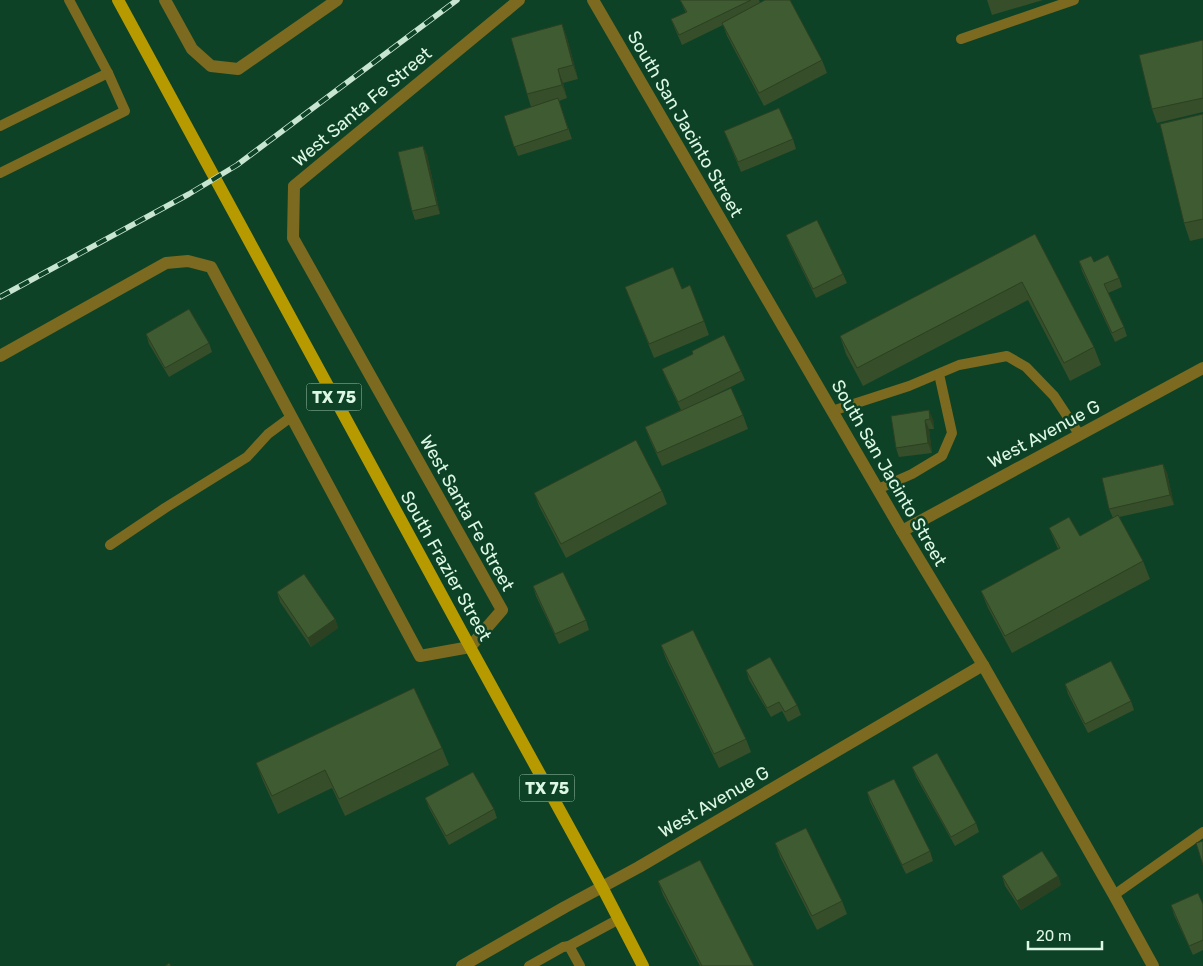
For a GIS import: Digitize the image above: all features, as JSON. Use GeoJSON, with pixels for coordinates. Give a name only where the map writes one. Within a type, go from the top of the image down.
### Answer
{"type":"FeatureCollection","features":[{"type":"Feature","properties":{"kind":"main road","name":"South Frazier Street"},"geometry":{"type":"LineString","coordinates":[[118,0],[602,887],[643,966]]}},
{"type":"Feature","properties":{"kind":"street"},"geometry":{"type":"LineString","coordinates":[[164,0],[192,49],[211,66],[238,68],[337,0]]}},
{"type":"Feature","properties":{"kind":"street","name":"West Santa Fe Street"},"geometry":{"type":"LineString","coordinates":[[470,647],[502,610],[293,238],[294,186],[519,0]]}},
{"type":"Feature","properties":{"kind":"street","name":"South San Jacinto Street"},"geometry":{"type":"LineString","coordinates":[[593,0],[902,531],[983,665],[1153,966]]}},
{"type":"Feature","properties":{"kind":"street"},"geometry":{"type":"LineString","coordinates":[[0,356],[166,263],[188,261],[210,267],[420,656],[470,647]]}},
{"type":"Feature","properties":{"kind":"street","name":"West Avenue G"},"geometry":{"type":"LineString","coordinates":[[902,531],[1079,434],[1202,370]]}},
{"type":"Feature","properties":{"kind":"street","name":"West Avenue G"},"geometry":{"type":"LineString","coordinates":[[462,966],[639,867],[983,665]]}},
{"type":"Feature","properties":{"kind":"lane"},"geometry":{"type":"LineString","coordinates":[[0,173],[125,111],[108,73],[69,0]]}},
{"type":"Feature","properties":{"kind":"lane"},"geometry":{"type":"LineString","coordinates":[[961,40],[1074,0]]}},
{"type":"Feature","properties":{"kind":"lane"},"geometry":{"type":"LineString","coordinates":[[0,126],[108,73]]}},
{"type":"Feature","properties":{"kind":"lane"},"geometry":{"type":"LineString","coordinates":[[832,411],[909,386],[959,365],[1007,356],[1026,367],[1054,396],[1079,434]]}},
{"type":"Feature","properties":{"kind":"lane"},"geometry":{"type":"LineString","coordinates":[[878,489],[912,474],[942,456],[952,433],[939,374]]}},
{"type":"Feature","properties":{"kind":"lane"},"geometry":{"type":"LineString","coordinates":[[110,545],[247,456],[268,434],[291,417]]}},
{"type":"Feature","properties":{"kind":"lane"},"geometry":{"type":"LineString","coordinates":[[1114,895],[1203,832]]}},
{"type":"Feature","properties":{"kind":"lane"},"geometry":{"type":"LineString","coordinates":[[529,966],[619,919]]}},
{"type":"Feature","properties":{"kind":"lane"},"geometry":{"type":"LineString","coordinates":[[569,946],[580,966]]}},
{"type":"Feature","properties":{"kind":"building"},"geometry":{"type":"Polygon","coordinates":[[[680,0],[751,0],[679,35],[671,19],[687,12],[680,0]]]}},
{"type":"Feature","properties":{"kind":"building"},"geometry":{"type":"Polygon","coordinates":[[[765,0],[790,0],[822,60],[759,93],[722,23],[765,0]]]}},
{"type":"Feature","properties":{"kind":"building"},"geometry":{"type":"Polygon","coordinates":[[[562,24],[573,65],[558,69],[562,85],[527,94],[511,38],[562,24]]]}},
{"type":"Feature","properties":{"kind":"building"},"geometry":{"type":"Polygon","coordinates":[[[1203,40],[1203,98],[1152,109],[1139,55],[1203,40]]]}},
{"type":"Feature","properties":{"kind":"building"},"geometry":{"type":"Polygon","coordinates":[[[558,98],[568,129],[514,147],[504,116],[558,98]]]}},
{"type":"Feature","properties":{"kind":"building"},"geometry":{"type":"Polygon","coordinates":[[[779,108],[793,139],[738,162],[724,131],[779,108]]]}},
{"type":"Feature","properties":{"kind":"building"},"geometry":{"type":"Polygon","coordinates":[[[1203,114],[1203,219],[1184,223],[1160,124],[1203,114]]]}},
{"type":"Feature","properties":{"kind":"building"},"geometry":{"type":"Polygon","coordinates":[[[423,146],[437,205],[412,211],[398,152],[423,146]]]}},
{"type":"Feature","properties":{"kind":"building"},"geometry":{"type":"Polygon","coordinates":[[[817,220],[843,274],[813,289],[786,235],[817,220]]]}},
{"type":"Feature","properties":{"kind":"building"},"geometry":{"type":"Polygon","coordinates":[[[1035,234],[1094,347],[1064,363],[1022,282],[857,368],[840,336],[1035,234]]]}},
{"type":"Feature","properties":{"kind":"building"},"geometry":{"type":"Polygon","coordinates":[[[1108,255],[1119,278],[1104,284],[1124,327],[1112,333],[1079,261],[1091,256],[1094,262],[1108,255]]]}},
{"type":"Feature","properties":{"kind":"building"},"geometry":{"type":"Polygon","coordinates":[[[673,267],[682,289],[690,285],[704,321],[649,344],[625,287],[673,267]]]}},
{"type":"Feature","properties":{"kind":"building"},"geometry":{"type":"Polygon","coordinates":[[[189,309],[209,343],[165,368],[146,334],[189,309]]]}},
{"type":"Feature","properties":{"kind":"building"},"geometry":{"type":"Polygon","coordinates":[[[724,335],[741,371],[678,402],[662,369],[693,354],[692,351],[724,335]]]}},
{"type":"Feature","properties":{"kind":"building"},"geometry":{"type":"Polygon","coordinates":[[[731,388],[743,415],[657,453],[645,427],[731,388]]]}},
{"type":"Feature","properties":{"kind":"building"},"geometry":{"type":"Polygon","coordinates":[[[929,410],[930,419],[925,420],[928,443],[896,448],[891,416],[929,410]]]}},
{"type":"Feature","properties":{"kind":"building"},"geometry":{"type":"Polygon","coordinates":[[[636,440],[662,491],[561,544],[534,493],[636,440]]]}},
{"type":"Feature","properties":{"kind":"building"},"geometry":{"type":"Polygon","coordinates":[[[1163,464],[1170,495],[1109,509],[1102,478],[1163,464]]]}},
{"type":"Feature","properties":{"kind":"building"},"geometry":{"type":"Polygon","coordinates":[[[1118,515],[1143,561],[1005,636],[981,591],[1060,548],[1049,528],[1069,517],[1080,536],[1118,515]]]}},
{"type":"Feature","properties":{"kind":"building"},"geometry":{"type":"Polygon","coordinates":[[[563,572],[586,620],[555,634],[533,586],[563,572]]]}},
{"type":"Feature","properties":{"kind":"building"},"geometry":{"type":"Polygon","coordinates":[[[304,574],[335,619],[308,638],[277,592],[304,574]]]}},
{"type":"Feature","properties":{"kind":"building"},"geometry":{"type":"Polygon","coordinates":[[[693,630],[746,739],[714,754],[661,645],[693,630]]]}},
{"type":"Feature","properties":{"kind":"building"},"geometry":{"type":"Polygon","coordinates":[[[770,657],[797,705],[785,712],[779,702],[767,708],[746,670],[770,657]]]}},
{"type":"Feature","properties":{"kind":"building"},"geometry":{"type":"Polygon","coordinates":[[[1111,661],[1131,701],[1085,724],[1065,684],[1111,661]]]}},
{"type":"Feature","properties":{"kind":"building"},"geometry":{"type":"Polygon","coordinates":[[[414,688],[442,748],[339,799],[325,770],[272,796],[256,763],[414,688]]]}},
{"type":"Feature","properties":{"kind":"building"},"geometry":{"type":"Polygon","coordinates":[[[937,753],[976,823],[951,837],[912,767],[937,753]]]}},
{"type":"Feature","properties":{"kind":"building"},"geometry":{"type":"Polygon","coordinates":[[[473,772],[494,809],[446,836],[425,798],[473,772]]]}},
{"type":"Feature","properties":{"kind":"building"},"geometry":{"type":"Polygon","coordinates":[[[894,779],[930,851],[902,865],[867,792],[894,779]]]}},
{"type":"Feature","properties":{"kind":"building"},"geometry":{"type":"Polygon","coordinates":[[[806,828],[842,901],[812,916],[775,843],[806,828]]]}},
{"type":"Feature","properties":{"kind":"building"},"geometry":{"type":"Polygon","coordinates":[[[1203,841],[1203,865],[1196,843],[1203,841]]]}},
{"type":"Feature","properties":{"kind":"building"},"geometry":{"type":"Polygon","coordinates":[[[1042,851],[1058,876],[1017,901],[1002,876],[1042,851]]]}},
{"type":"Feature","properties":{"kind":"building"},"geometry":{"type":"Polygon","coordinates":[[[700,860],[754,966],[702,966],[658,881],[700,860]]]}},
{"type":"Feature","properties":{"kind":"building"},"geometry":{"type":"Polygon","coordinates":[[[1198,893],[1203,904],[1203,940],[1189,946],[1171,905],[1198,893]]]}},
{"type":"Feature","properties":{"kind":"railway"},"geometry":{"type":"LineString","coordinates":[[0,297],[189,194],[237,165],[457,0]]}}]}
